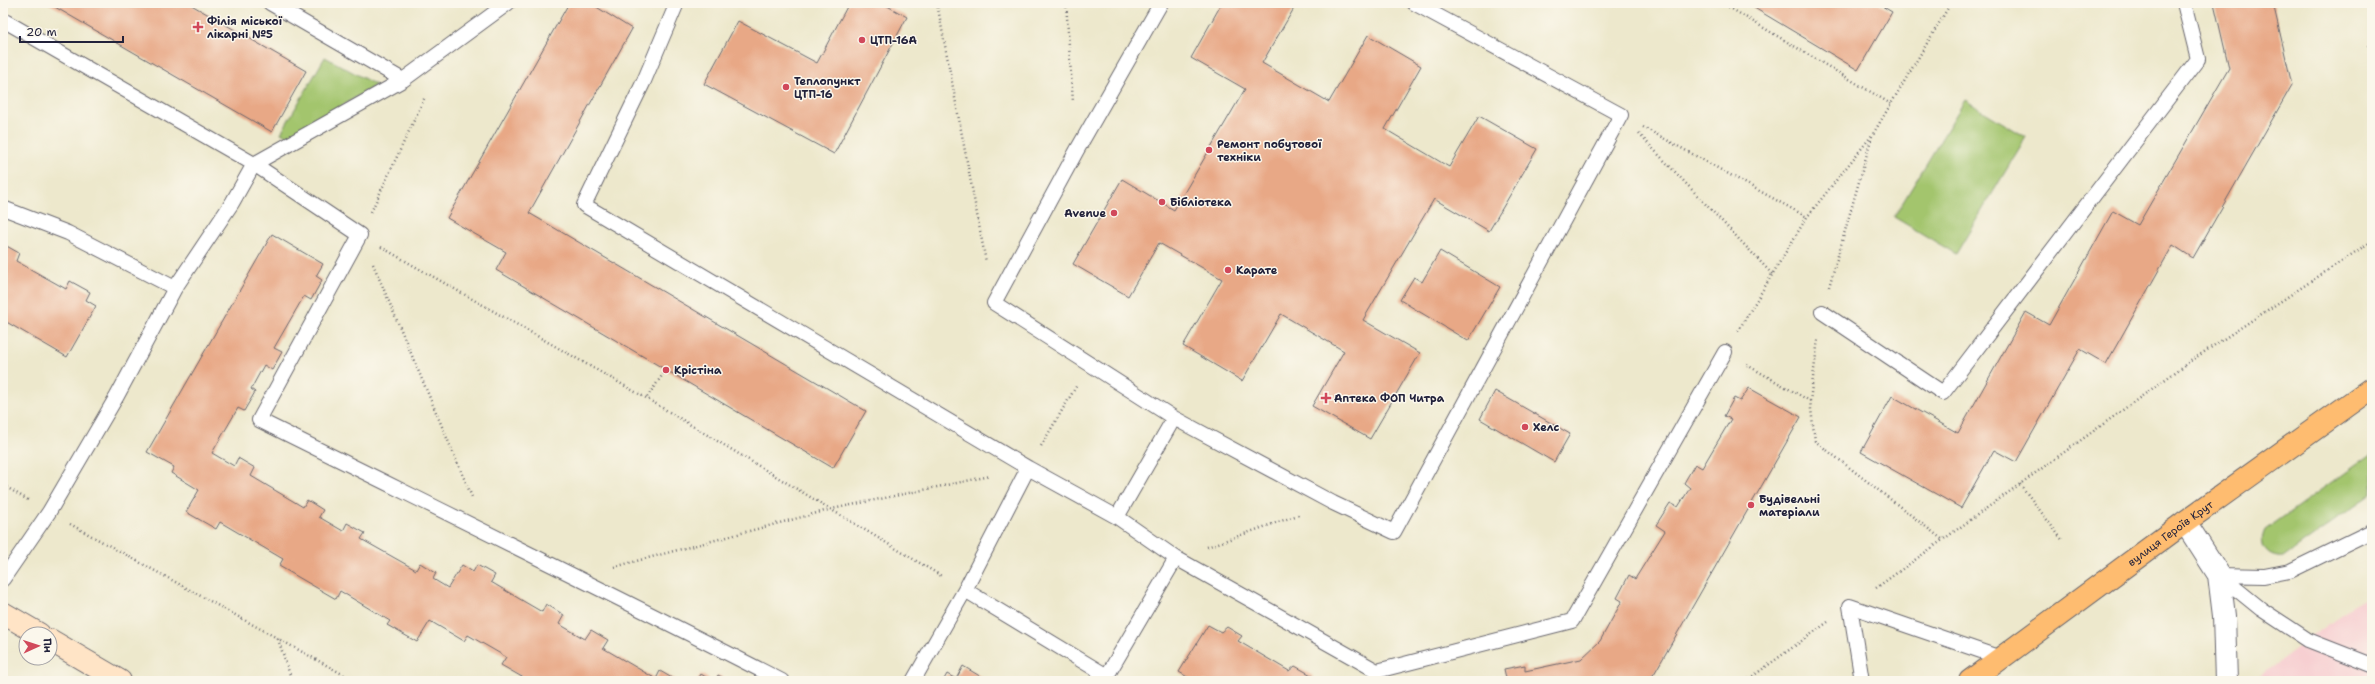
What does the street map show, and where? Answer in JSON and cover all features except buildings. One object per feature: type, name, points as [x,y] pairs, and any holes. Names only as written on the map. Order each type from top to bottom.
[{"type":"main road","name":"вулиця Героїв Крут","points":[[1970,681],[2185,522],[2372,388]]},
{"type":"street","points":[[2185,522],[2219,575],[2224,616],[2226,681]]},
{"type":"street","points":[[3,613],[25,626]]},
{"type":"street","points":[[58,645],[120,681]]},
{"type":"lane","points":[[270,3],[403,80]]},
{"type":"lane","points":[[3,579],[48,512],[117,396],[175,288],[232,203],[254,164],[403,80],[508,3]]},
{"type":"lane","points":[[677,3],[644,81],[584,205],[1028,468],[1117,517],[1176,558],[1377,671],[1572,621],[1725,352]]},
{"type":"lane","points":[[1161,3],[1077,150],[994,303],[1174,418],[1334,503],[1394,532],[1621,115],[1414,3]]},
{"type":"lane","points":[[1822,312],[1942,393],[2198,59],[2184,3]]},
{"type":"lane","points":[[3,20],[254,164],[360,235],[259,420],[488,534],[578,576],[782,681]]},
{"type":"lane","points":[[3,208],[68,233],[175,288]]},
{"type":"lane","points":[[1117,517],[1174,418]]},
{"type":"lane","points":[[913,681],[965,590],[1028,468]]},
{"type":"lane","points":[[2219,575],[2264,576],[2290,572],[2369,532]]},
{"type":"lane","points":[[965,590],[1105,678],[1176,558]]},
{"type":"lane","points":[[2219,575],[2261,609],[2308,640],[2372,665]]},
{"type":"lane","points":[[1862,681],[1850,606],[2001,658]]},
{"type":"path","points":[[937,3],[994,303]]},
{"type":"path","points":[[1066,3],[1074,104]]},
{"type":"path","points":[[1722,3],[1891,104]]},
{"type":"path","points":[[1810,401],[1725,352],[1807,217],[1873,134],[1951,3]]},
{"type":"path","points":[[2368,45],[2372,57]]},
{"type":"path","points":[[426,95],[360,235],[488,534]]},
{"type":"path","points":[[1621,115],[1807,217]]},
{"type":"path","points":[[1621,115],[1773,274]]},
{"type":"path","points":[[1873,134],[1822,312],[1810,401],[1815,441],[1943,540]]},
{"type":"path","points":[[360,235],[646,398],[965,590]]},
{"type":"path","points":[[1746,681],[2192,360],[2372,241]]},
{"type":"path","points":[[578,576],[832,509],[1028,468],[1090,364]]},
{"type":"path","points":[[646,398],[666,370]]},
{"type":"path","points":[[2020,484],[2064,541]]},
{"type":"path","points":[[3,485],[48,512],[355,681]]},
{"type":"path","points":[[1176,558],[1334,503]]},
{"type":"path","points":[[278,638],[292,681]]},
{"type":"shaded area","points":[[2372,592],[2372,681],[2254,681],[2254,680]]},
{"type":"green space","points":[[325,57],[376,85],[290,138],[281,133]]},
{"type":"green space","points":[[1965,100],[2026,137],[1956,254],[1894,217]]},
{"type":"green space","points":[[2372,453],[2372,494],[2284,557],[2269,554],[2263,546],[2262,541],[2265,530]]},
{"type":"place","name":"Філія міської лікарні №5","points":[[198,27]]},
{"type":"place","name":"ЦТП-16А","points":[[862,40]]},
{"type":"place","name":"Теплопункт ЦТП-16","points":[[786,87]]},
{"type":"place","name":"Ремонт побутової техніки","points":[[1209,150]]},
{"type":"place","name":"Бібліотека","points":[[1162,202]]},
{"type":"place","name":"Avenue","points":[[1114,213]]},
{"type":"place","name":"Карате","points":[[1228,270]]},
{"type":"place","name":"Крістіна","points":[[666,370]]},
{"type":"place","name":"Аптека ФОП Читра","points":[[1326,398]]},
{"type":"place","name":"Хелс","points":[[1525,427]]},
{"type":"place","name":"Будівельні матеріали","points":[[1751,505]]}]
